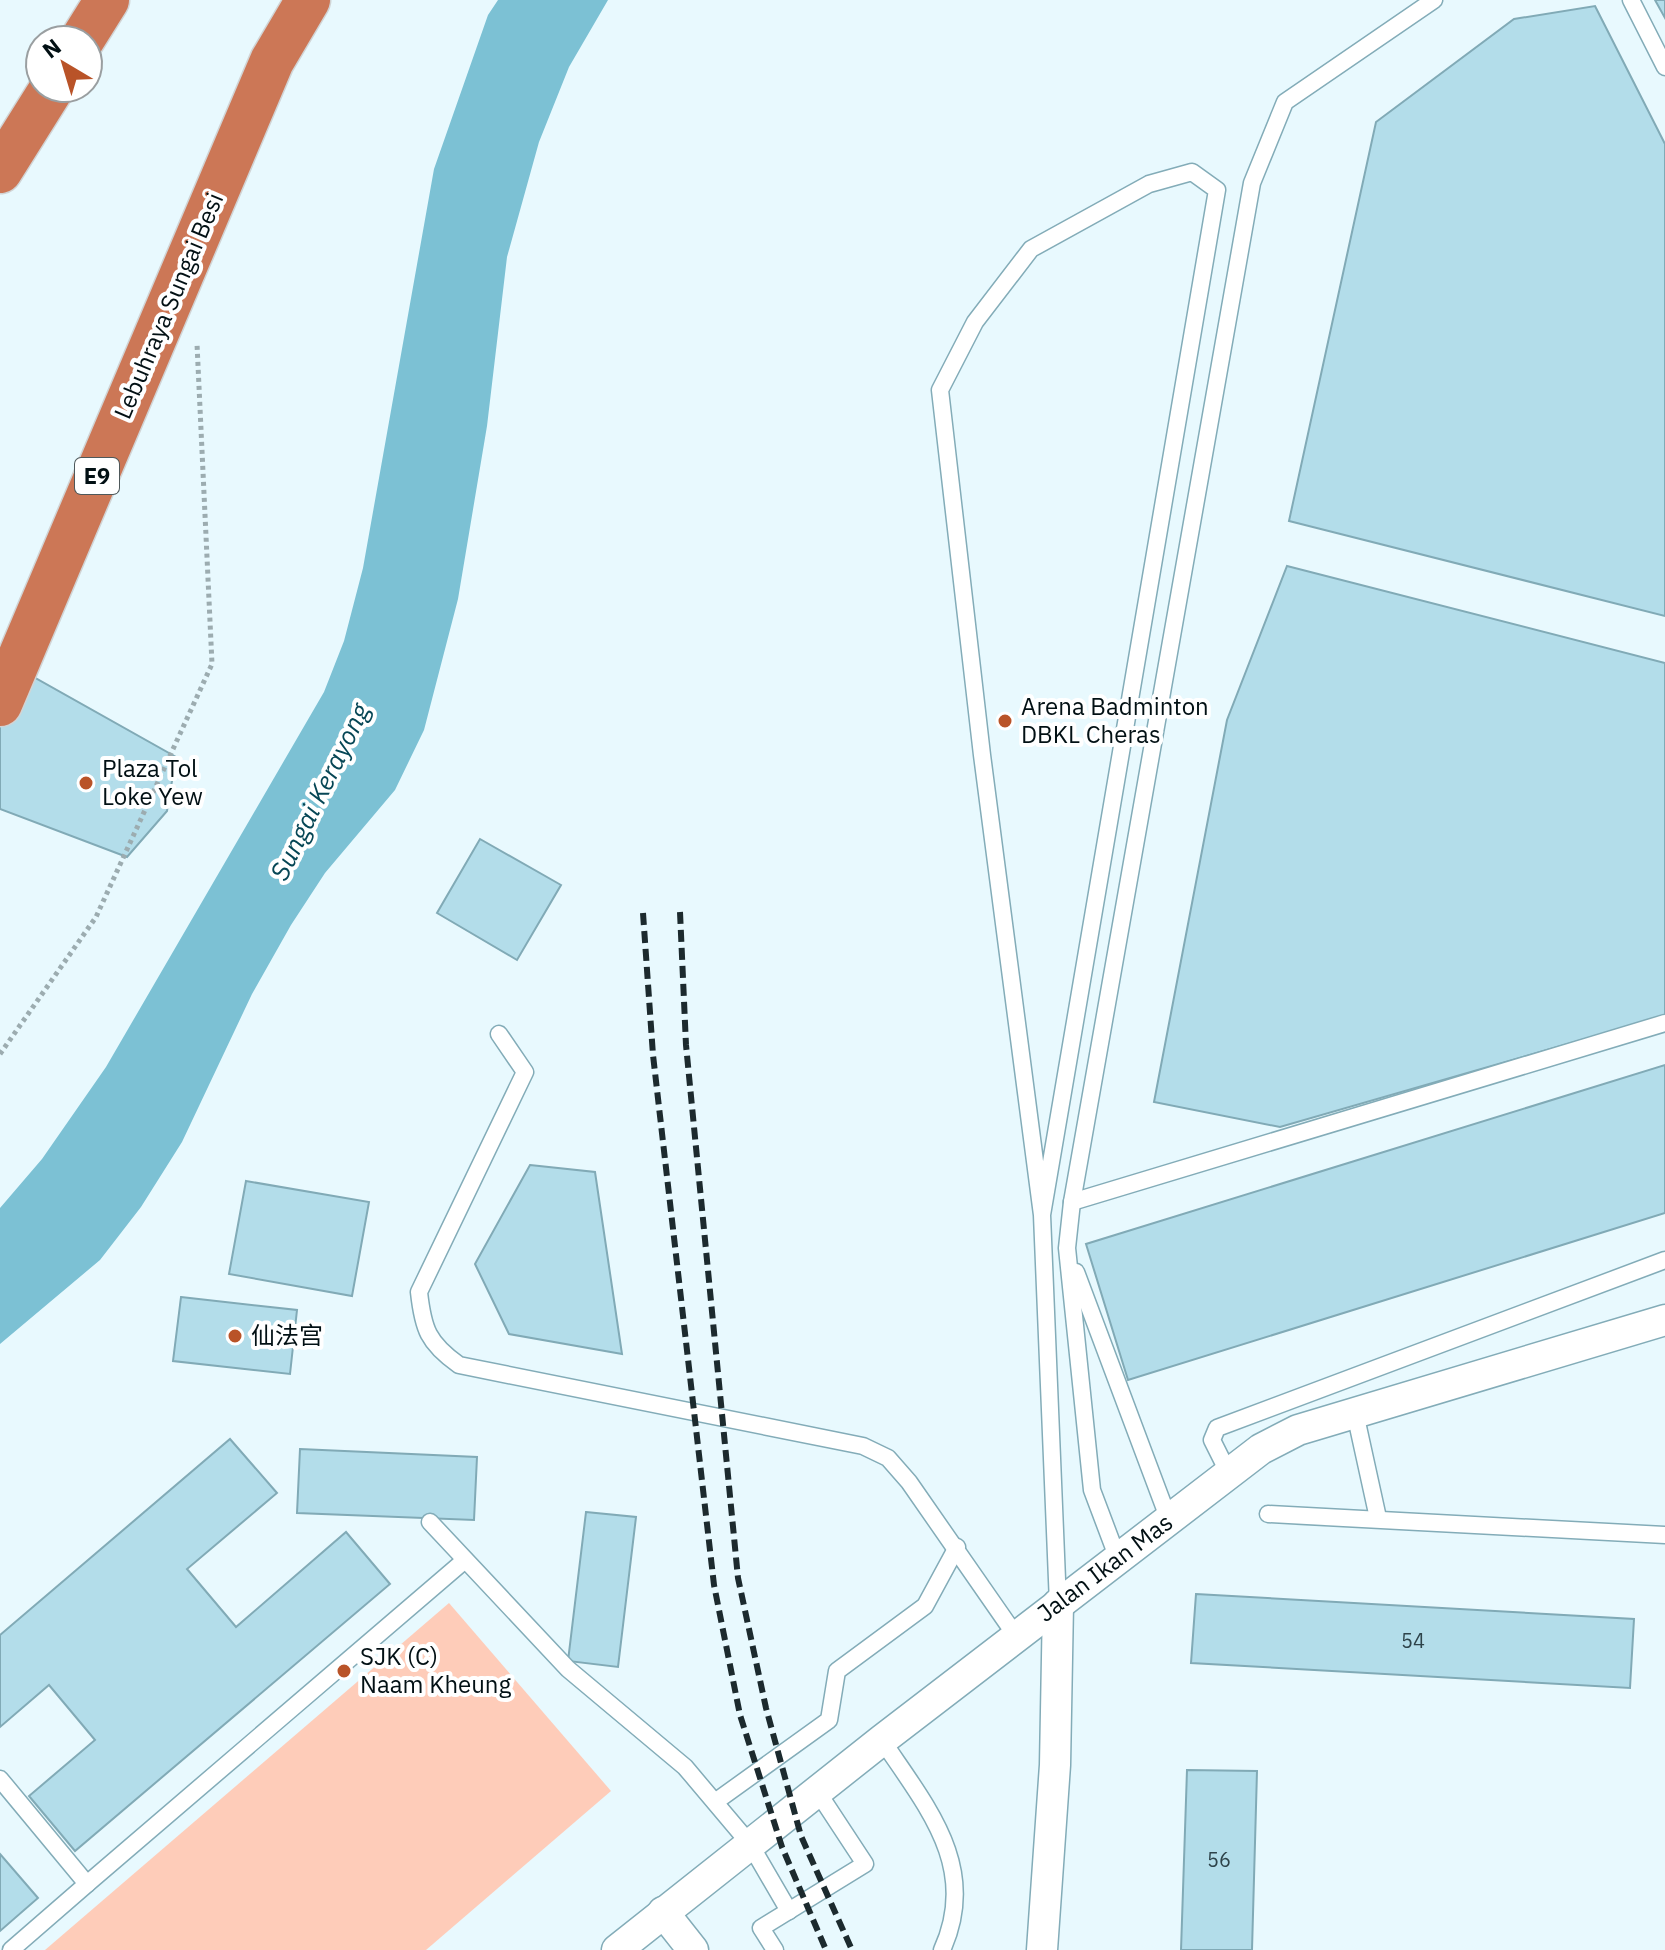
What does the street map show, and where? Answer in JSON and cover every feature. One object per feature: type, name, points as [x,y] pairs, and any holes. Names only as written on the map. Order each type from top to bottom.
[{"type":"highway","points":[[92,24],[107,0]]},
{"type":"highway","name":"Lebuhraya Sungai Besi","points":[[0,704],[272,61],[308,0]]},
{"type":"highway","points":[[0,171],[42,104]]},
{"type":"street","name":"Jalan Ikan Mas","points":[[617,1950],[882,1740],[1261,1449],[1298,1430],[1665,1320]]},
{"type":"street","points":[[1042,1950],[1055,1765],[1058,1604]]},
{"type":"street","points":[[663,1912],[693,1950]]},
{"type":"lane","points":[[1118,1559],[1092,1490],[1067,1248],[1072,1202],[1252,183],[1285,102],[1434,0]]},
{"type":"lane","points":[[1631,0],[1665,67]]},
{"type":"lane","points":[[1042,1215],[1217,190],[1192,172],[1149,184],[1031,249],[975,322],[940,390],[982,755],[1042,1215],[1058,1604]]},
{"type":"lane","points":[[1072,1202],[1665,1023]]},
{"type":"lane","points":[[499,1034],[525,1072],[419,1292],[422,1320],[435,1348],[459,1365],[863,1446],[888,1458],[957,1547],[1016,1636]]},
{"type":"lane","points":[[1067,1248],[1169,1520]]},
{"type":"lane","points":[[1229,1474],[1212,1440],[1217,1428],[1665,1260]]},
{"type":"lane","points":[[1355,1413],[1378,1518]]},
{"type":"lane","points":[[1268,1514],[1665,1535]]},
{"type":"lane","points":[[430,1522],[568,1669],[685,1767],[750,1844],[789,1911]]},
{"type":"lane","points":[[715,1802],[829,1720],[837,1671],[925,1606],[957,1547]]},
{"type":"lane","points":[[11,1950],[465,1560]]},
{"type":"lane","points":[[882,1740],[932,1814],[949,1847],[955,1879],[951,1932],[942,1950]]},
{"type":"lane","points":[[0,1779],[87,1884]]},
{"type":"lane","points":[[775,1950],[761,1928],[865,1864],[817,1791]]},
{"type":"path","points":[[0,1054],[96,917],[212,664],[197,340]]},
{"type":"shaded area","points":[[449,1603],[611,1791],[426,1950],[45,1950]]},
{"type":"water","name":"Sungai Kerayong","points":[[498,0],[608,0],[569,67],[539,142],[507,257],[487,426],[458,599],[424,730],[395,790],[325,873],[291,925],[252,994],[182,1142],[141,1207],[100,1260],[0,1344],[0,1208],[42,1159],[106,1067],[324,692],[344,641],[363,568],[434,169],[488,15]]},
{"type":"building","points":[[1655,0],[1665,0],[1665,18]]},
{"type":"building","points":[[1595,6],[1665,144],[1665,616],[1289,521],[1376,122],[1514,19]]},
{"type":"building","points":[[1287,566],[1665,663],[1665,1016],[1280,1127],[1154,1102],[1227,720]]},
{"type":"building","name":"Plaza Tol Loke Yew","points":[[0,658],[176,757],[167,811],[127,857],[0,809]]},
{"type":"building","points":[[480,839],[561,885],[517,960],[437,913]]},
{"type":"building","points":[[1665,1065],[1665,1213],[1128,1380],[1086,1244]]},
{"type":"building","points":[[530,1165],[595,1172],[622,1354],[509,1334],[475,1264]]},
{"type":"building","points":[[246,1181],[369,1202],[352,1296],[229,1274]]},
{"type":"building","name":"仙法宫","points":[[181,1297],[297,1310],[290,1374],[173,1361]]},
{"type":"building","points":[[230,1439],[277,1493],[187,1569],[236,1627],[346,1532],[390,1584],[75,1851],[29,1796],[95,1740],[49,1685],[0,1727],[0,1635]]},
{"type":"building","points":[[300,1449],[477,1457],[474,1520],[297,1513]]},
{"type":"building","points":[[586,1512],[636,1517],[618,1667],[568,1661]]},
{"type":"building","points":[[1196,1594],[1634,1619],[1630,1688],[1191,1663]]},
{"type":"building","points":[[1187,1770],[1257,1771],[1252,1950],[1181,1950]]},
{"type":"building","points":[[0,1854],[38,1898],[0,1931]]},
{"type":"railway","points":[[680,912],[686,1045],[738,1578],[766,1708],[801,1836],[852,1950]]},
{"type":"railway","points":[[643,913],[653,1055],[714,1585],[740,1715],[782,1847],[826,1950]]},
{"type":"place","name":"Arena Badminton DBKL Cheras","points":[[1005,721]]},
{"type":"place","name":"Plaza Tol Loke Yew","points":[[86,783]]},
{"type":"place","name":"仙法宫","points":[[235,1336]]},
{"type":"place","name":"SJK (C) Naam Kheung","points":[[344,1671]]}]
